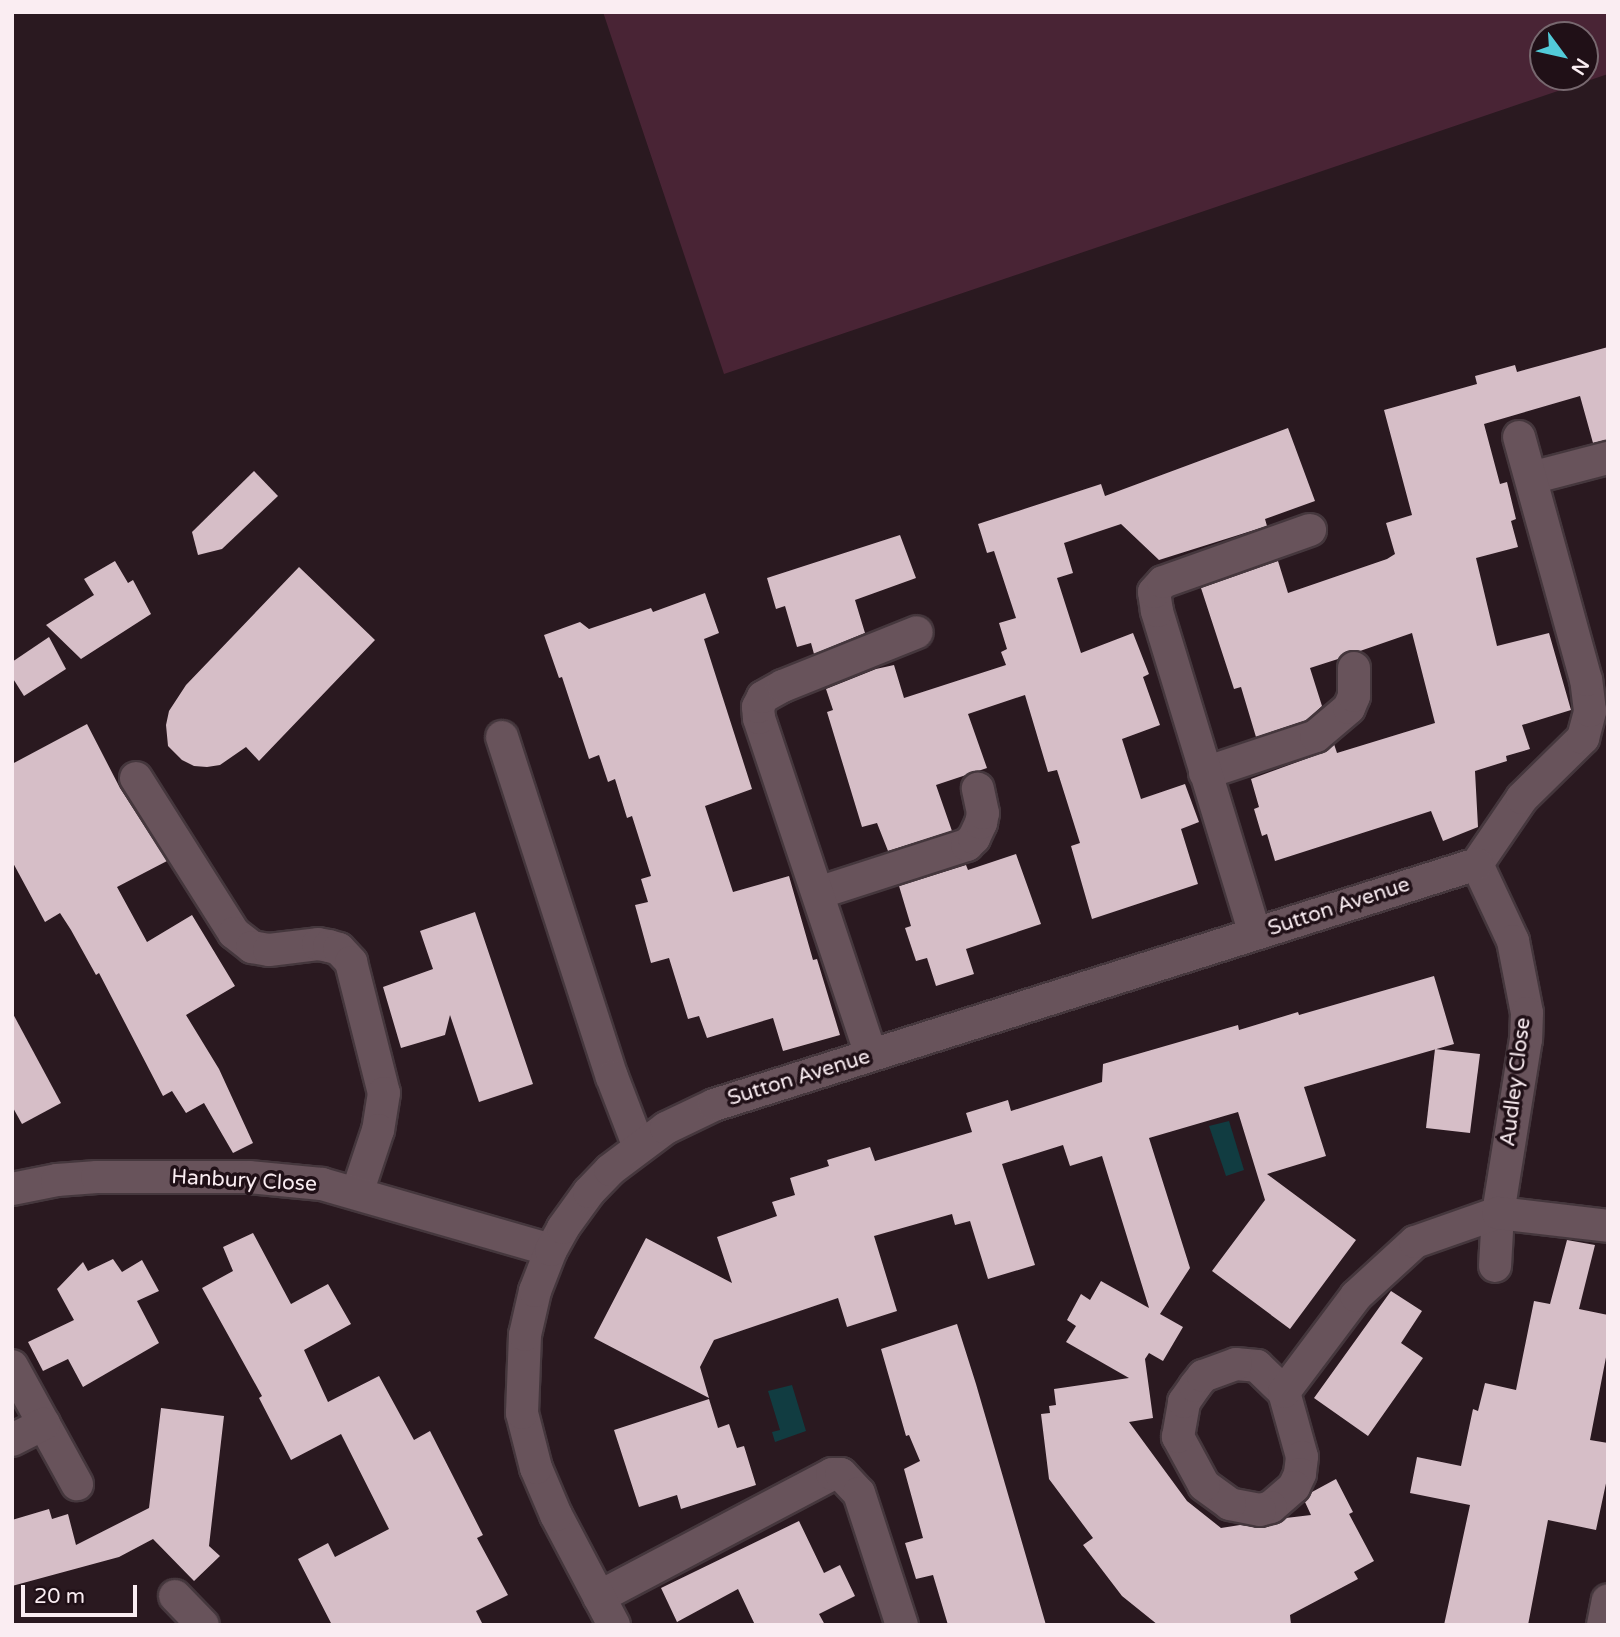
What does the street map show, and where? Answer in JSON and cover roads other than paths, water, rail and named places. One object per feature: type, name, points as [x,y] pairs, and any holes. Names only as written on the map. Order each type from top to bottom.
[{"type":"street","points":[[1477,864],[1522,798],[1583,738],[1596,672],[1519,437]]},
{"type":"street","points":[[1531,478],[1608,458]]},
{"type":"street","points":[[1255,934],[1157,611],[1154,592],[1163,582],[1310,530]]},
{"type":"street","points":[[871,1055],[759,718],[760,701],[783,686],[918,632]]},
{"type":"street","points":[[1205,773],[1316,736],[1349,708],[1354,696],[1354,668]]},
{"type":"street","points":[[502,737],[612,1077],[639,1147]]},
{"type":"street","points":[[136,778],[234,933],[252,947],[269,950],[318,944],[329,946],[339,949],[351,962],[384,1093],[377,1130],[357,1194]]},
{"type":"street","points":[[818,893],[967,845],[974,838],[983,813],[978,789]]},
{"type":"street","name":"Sutton Avenue","points":[[614,1625],[536,1468],[522,1413],[525,1335],[535,1291],[551,1250],[589,1192],[639,1147],[685,1118],[714,1105],[1477,864]]},
{"type":"street","name":"Audley Close","points":[[1477,864],[1513,941],[1527,1013],[1498,1213],[1495,1266]]},
{"type":"street","name":"Hanbury Close","points":[[12,1189],[57,1180],[97,1177],[237,1177],[322,1184],[551,1250]]},
{"type":"street","points":[[1284,1392],[1356,1296],[1415,1242],[1498,1213],[1608,1226]]},
{"type":"street","points":[[1236,1364],[1257,1366],[1284,1392],[1302,1457],[1300,1474],[1294,1487],[1271,1507],[1261,1510],[1230,1504],[1204,1485],[1182,1450],[1178,1424],[1184,1402],[1203,1376],[1236,1364]]},
{"type":"street","points":[[12,1366],[77,1484]]},
{"type":"street","points":[[12,1440],[44,1424]]},
{"type":"street","points":[[599,1597],[832,1474],[841,1474],[859,1493],[902,1625]]},
{"type":"street","points":[[175,1596],[203,1625]]},
{"type":"street","points":[[1603,1625],[1608,1600]]},
{"type":"water","points":[[1229,1121],[1244,1170],[1226,1176],[1209,1126]]},
{"type":"water","points":[[792,1385],[806,1431],[775,1442],[772,1432],[780,1430],[768,1391]]}]
